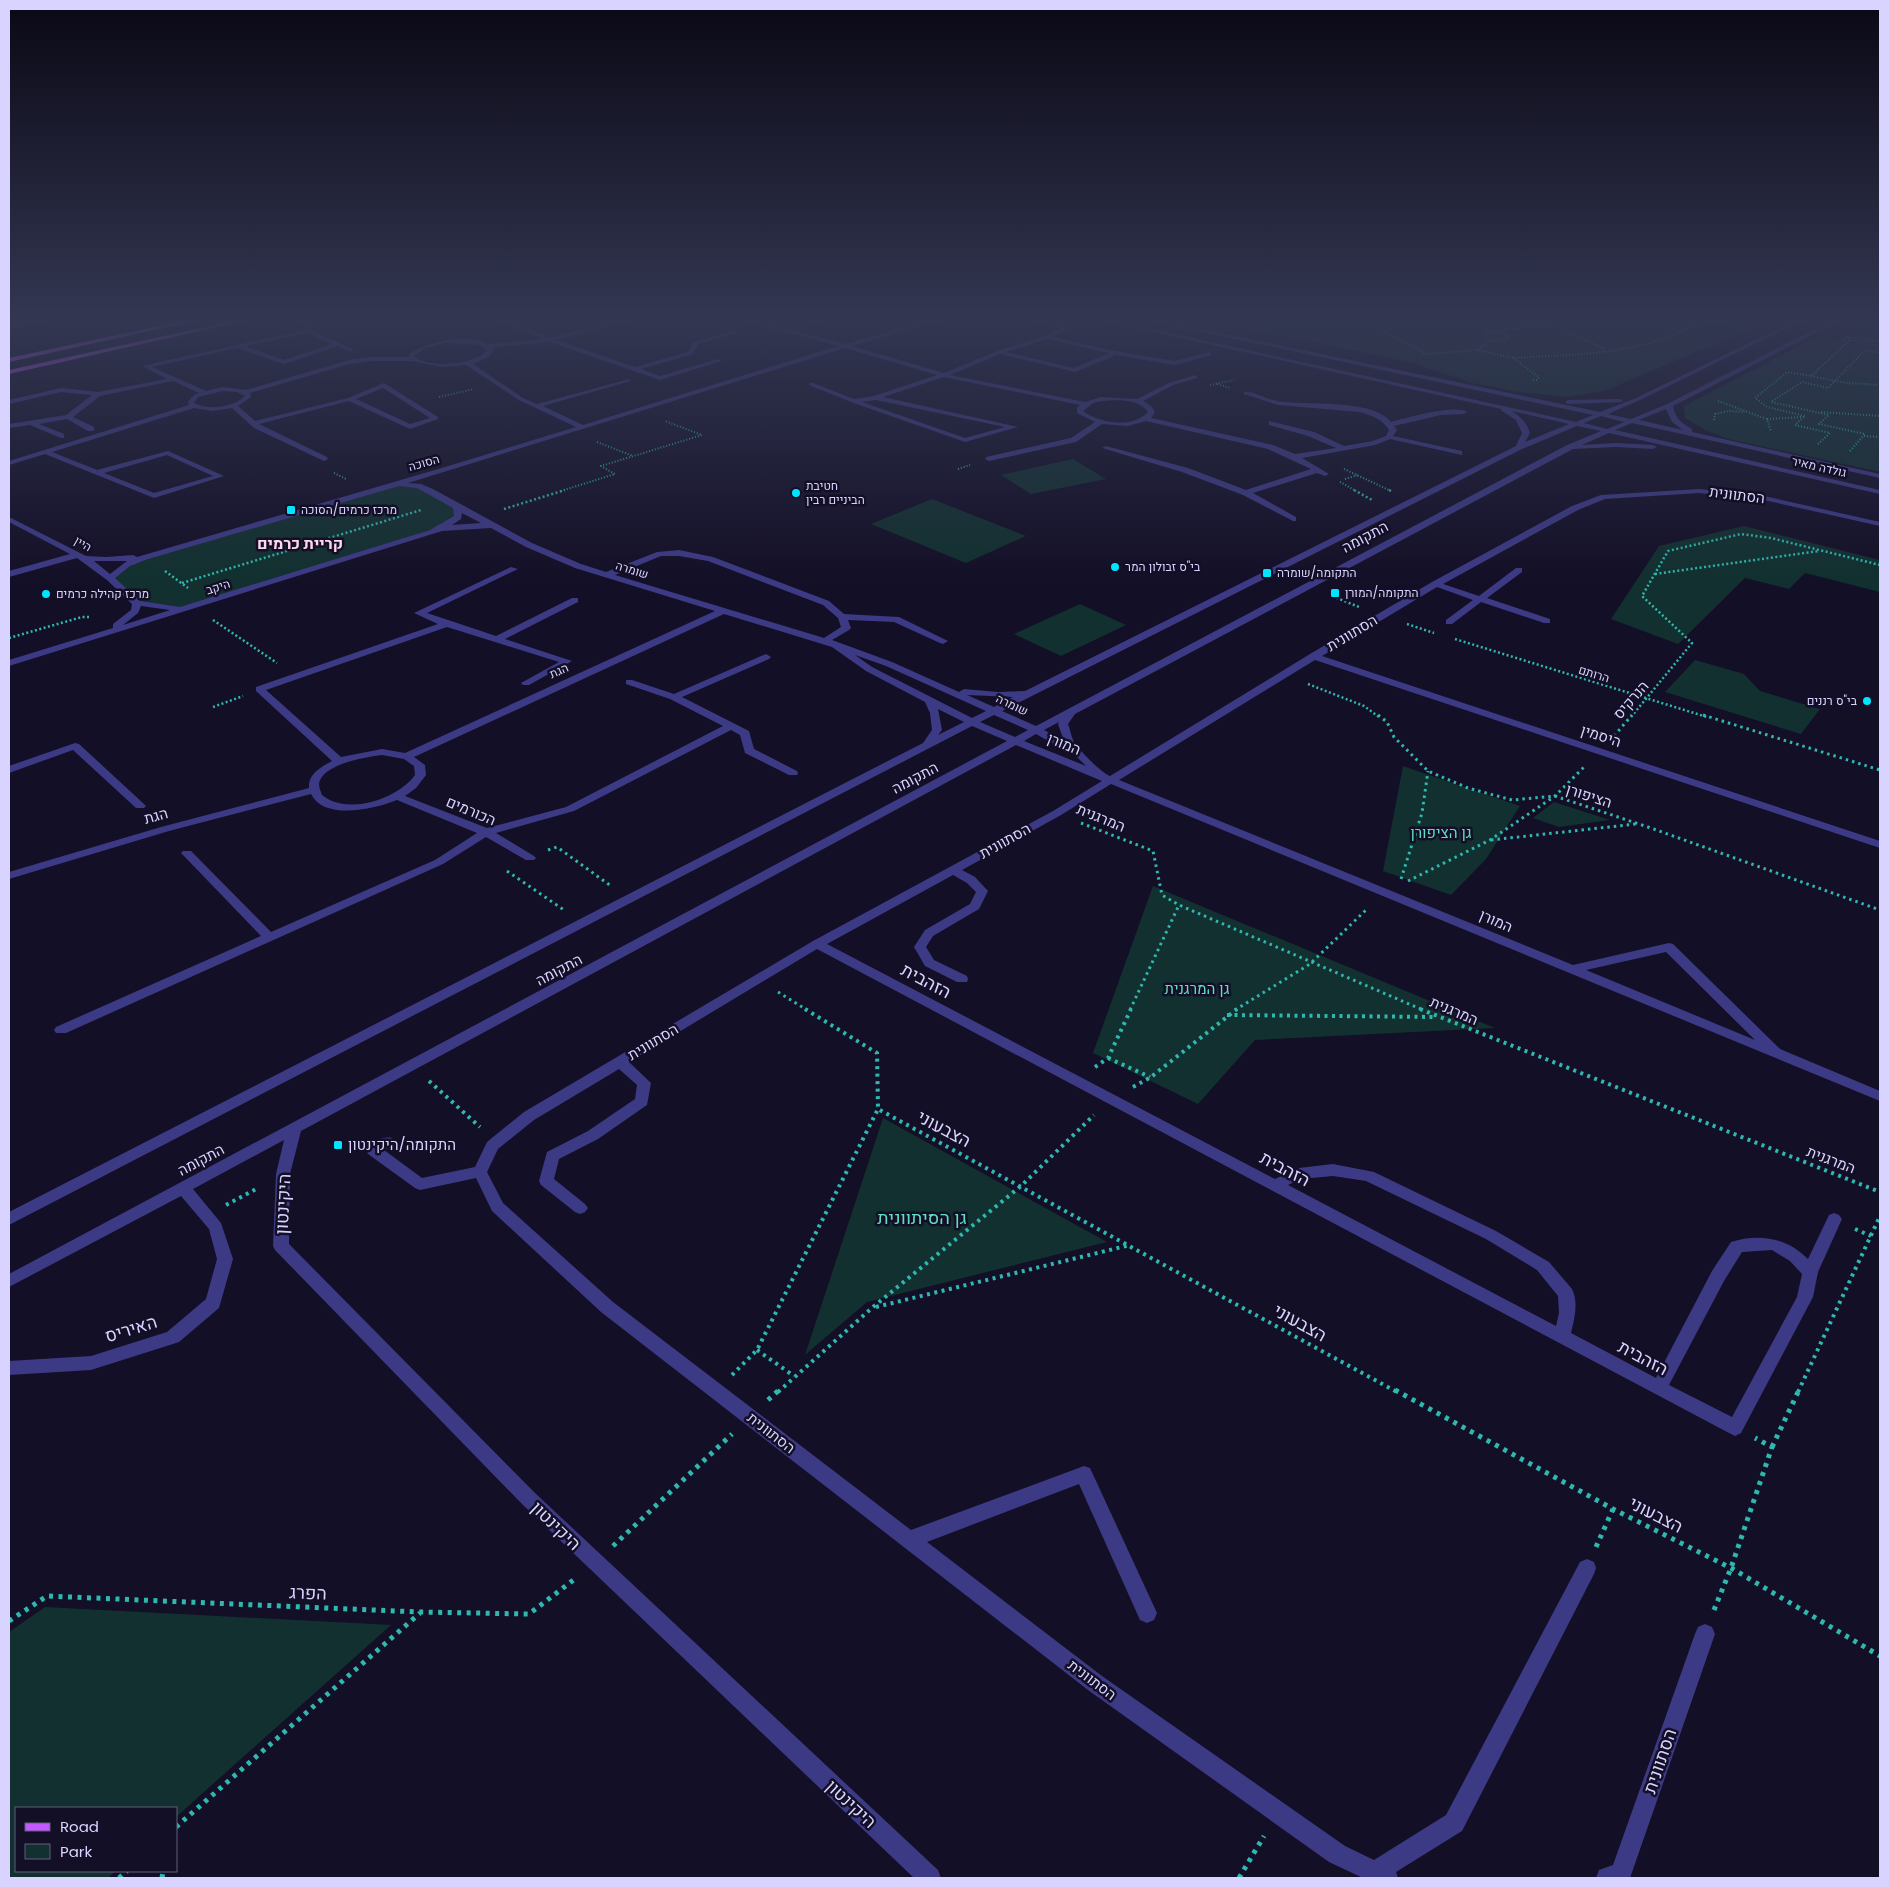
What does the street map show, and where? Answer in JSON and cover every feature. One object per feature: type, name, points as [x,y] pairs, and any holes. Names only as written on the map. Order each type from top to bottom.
[{"type":"street","points":[[9,426],[68,417],[84,405]]},
{"type":"street","points":[[9,463],[194,406],[215,408],[233,405]]},
{"type":"street","points":[[233,405],[254,423],[324,459]]},
{"type":"street","points":[[254,423],[326,405]]},
{"type":"street","points":[[363,405],[410,427],[436,418],[416,405]]},
{"type":"street","name":"הסוכה","points":[[110,578],[123,567],[145,557],[438,472],[654,405]]},
{"type":"street","points":[[866,405],[965,440],[1014,427],[910,405]]},
{"type":"street","points":[[1083,405],[1079,412],[1090,420],[1121,424],[1147,418],[1242,439],[1270,447],[1321,472],[1246,494]]},
{"type":"street","points":[[1142,405],[1152,412],[1147,418]]},
{"type":"street","points":[[1332,405],[1382,417],[1391,424],[1393,430],[1389,437]]},
{"type":"street","points":[[1495,405],[1516,416],[1524,424],[1526,433],[1519,447]]},
{"type":"street","name":"גולדה מאיר","points":[[1497,405],[1880,492]]},
{"type":"street","name":"גולדה מאיר","points":[[1555,405],[1880,476]]},
{"type":"street","name":"התקומה","points":[[9,1219],[995,710],[1519,447],[1622,405]]},
{"type":"street","points":[[1669,405],[1669,415],[1677,424],[1691,432],[1725,442]]},
{"type":"street","name":"התקומה","points":[[9,1281],[1306,585],[1570,447],[1669,405]]},
{"type":"street","points":[[536,406],[582,427]]},
{"type":"street","points":[[1391,424],[1440,413],[1464,412]]},
{"type":"street","points":[[68,417],[91,429]]},
{"type":"street","points":[[990,459],[1073,440],[1100,422]]},
{"type":"street","points":[[1272,422],[1311,434],[1345,449]]},
{"type":"street","points":[[32,423],[61,436]]},
{"type":"street","points":[[1293,457],[1375,443],[1389,437],[1459,453]]},
{"type":"street","points":[[1570,447],[1649,446],[1700,451]]},
{"type":"street","points":[[1106,448],[1185,470],[1246,494],[1292,519]]},
{"type":"street","points":[[45,452],[97,473],[154,496],[220,476],[168,453],[97,473]]},
{"type":"street","points":[[430,491],[427,481],[438,472]]},
{"type":"street","name":"שומרה","points":[[388,486],[418,486],[529,545],[606,575],[825,641],[889,664],[1036,730]]},
{"type":"street","name":"הסתוונית","points":[[1382,1875],[1337,1854],[1095,1683],[607,1307],[497,1207],[480,1172],[492,1146],[529,1116],[817,944],[1057,813],[1105,778],[1435,584],[1575,508],[1604,497],[1699,491],[1764,498],[1880,524]]},
{"type":"street","name":"היקב","points":[[433,532],[451,523],[458,517],[457,507]]},
{"type":"street","name":"היין","points":[[9,519],[80,557],[110,578],[137,603]]},
{"type":"street","name":"היקב","points":[[9,663],[433,532],[475,525],[494,526]]},
{"type":"street","points":[[606,575],[660,554],[679,553],[710,559],[826,603],[842,617],[846,628],[825,641]]},
{"type":"street","name":"הסוכה","points":[[80,557],[106,560],[145,557]]},
{"type":"street","points":[[9,574],[80,557]]},
{"type":"street","points":[[514,569],[418,613],[447,624],[498,638],[567,661],[526,683]]},
{"type":"street","points":[[1448,622],[1518,570]]},
{"type":"street","points":[[1435,584],[1547,621]]},
{"type":"street","points":[[498,638],[575,600]]},
{"type":"street","points":[[108,632],[135,611],[137,603],[155,607],[194,607]]},
{"type":"street","name":"הגת","points":[[408,756],[723,611]]},
{"type":"street","points":[[842,617],[896,619],[943,641]]},
{"type":"street","points":[[338,761],[259,689],[447,624]]},
{"type":"street","name":"שומרה","points":[[837,646],[869,669],[1015,742]]},
{"type":"street","name":"היסמין","points":[[1313,656],[1880,845]]},
{"type":"street","points":[[674,697],[766,657]]},
{"type":"street","points":[[629,682],[674,697],[745,733],[749,750],[793,773]]},
{"type":"street","points":[[947,689],[973,694],[1029,694]]},
{"type":"street","points":[[923,747],[937,730],[935,713],[930,699]]},
{"type":"street","points":[[1071,712],[1063,724],[1068,740],[1079,754]]},
{"type":"street","points":[[61,1030],[439,862],[486,832],[570,809],[730,726]]},
{"type":"street","name":"המורן","points":[[1036,730],[1079,754],[1105,778]]},
{"type":"street","name":"המורן","points":[[1015,742],[1880,1096]]},
{"type":"street","points":[[9,770],[75,746],[140,806]]},
{"type":"street","points":[[389,752],[408,756],[417,762],[421,770],[419,779],[411,789],[398,797],[372,805],[344,808],[329,804],[318,798],[313,790],[314,782],[319,775],[338,761],[368,753],[389,752]]},
{"type":"street","name":"הגת","points":[[9,876],[165,829],[313,790]]},
{"type":"street","name":"הכורמים","points":[[398,797],[486,832],[530,858]]},
{"type":"street","points":[[187,853],[270,938]]},
{"type":"street","points":[[953,870],[971,880],[982,892],[975,906],[929,934],[920,948],[929,963],[962,979]]},
{"type":"street","name":"הזהבית","points":[[817,944],[1735,1428]]},
{"type":"street","points":[[1570,970],[1668,947],[1778,1054]]},
{"type":"street","points":[[580,1208],[546,1181],[552,1156],[593,1135],[642,1101],[644,1083],[620,1062]]},
{"type":"street","name":"היקינטון","points":[[295,1127],[283,1174],[281,1246],[528,1499],[930,1878]]},
{"type":"street","points":[[387,1142],[373,1150],[420,1184],[480,1172]]},
{"type":"street","points":[[1275,1185],[1299,1174],[1333,1170],[1369,1176],[1491,1235],[1543,1266],[1566,1294],[1567,1313],[1562,1337]]},
{"type":"street","name":"האיריס","points":[[9,1368],[91,1363],[173,1338],[213,1303],[225,1259],[216,1227],[183,1186]]},
{"type":"street","points":[[1735,1428],[1805,1297],[1810,1272],[1834,1219]]},
{"type":"street","points":[[1659,1388],[1718,1276],[1737,1246],[1774,1244],[1796,1257],[1810,1272]]},
{"type":"street","points":[[909,1540],[1084,1474],[1147,1612]]},
{"type":"street","points":[[1382,1875],[1454,1823],[1587,1568]]},
{"type":"street","name":"הסתוונית","points":[[1607,1878],[1621,1874],[1705,1634]]},
{"type":"path","points":[[1729,405],[1767,419],[1805,416]]},
{"type":"path","points":[[1764,405],[1805,416]]},
{"type":"path","points":[[1785,405],[1830,415],[1819,424],[1865,434],[1864,436],[1880,437]]},
{"type":"path","points":[[477,518],[615,474],[601,466],[702,435],[635,411]]},
{"type":"path","points":[[1810,411],[1880,416]]},
{"type":"path","points":[[1718,423],[1714,420],[1715,414],[1748,412]]},
{"type":"path","points":[[1801,459],[1830,433],[1795,425],[1805,416]]},
{"type":"path","points":[[1756,449],[1772,432],[1767,419]]},
{"type":"path","points":[[1765,430],[1770,429]]},
{"type":"path","points":[[569,431],[633,456]]},
{"type":"path","points":[[1847,454],[1864,436]]},
{"type":"path","points":[[1358,475],[1337,480],[1392,511]]},
{"type":"path","points":[[1374,483],[1394,493]]},
{"type":"path","points":[[182,583],[427,508]]},
{"type":"path","name":"הנרקיס","points":[[1428,771],[1422,813],[1400,885],[1490,840],[1555,796],[1600,752],[1692,644],[1642,596],[1668,551],[1741,534],[1771,538],[1880,565]]},
{"type":"path","points":[[1655,574],[1822,550]]},
{"type":"path","points":[[123,567],[164,570],[192,591],[155,607]]},
{"type":"path","points":[[1306,585],[1380,616],[1438,634]]},
{"type":"path","points":[[194,607],[296,676]]},
{"type":"path","points":[[9,638],[82,617],[91,617]]},
{"type":"path","name":"הרותם","points":[[1447,637],[1880,770]]},
{"type":"path","name":"הציפורן","points":[[1284,674],[1364,706],[1387,722],[1394,737],[1428,771],[1468,788],[1512,800],[1555,796],[1880,910]]},
{"type":"path","points":[[213,707],[259,689]]},
{"type":"path","name":"המרגנית","points":[[1057,813],[1153,851],[1162,895],[1179,905],[1310,964],[1438,1017],[1880,1192]]},
{"type":"path","points":[[1490,840],[1638,824]]},
{"type":"path","points":[[530,858],[557,847],[630,899]]},
{"type":"path","points":[[1310,964],[1384,892]]},
{"type":"path","points":[[542,895],[565,910]]},
{"type":"path","points":[[1075,1080],[1108,1058],[1179,905]]},
{"type":"path","name":"הפרג","points":[[9,1621],[47,1596],[420,1612],[529,1614],[596,1563],[794,1376],[1021,1186],[1110,1099],[1151,1077],[1226,1015],[1310,964]]},
{"type":"path","points":[[716,1391],[757,1350],[878,1109],[878,1053],[758,980]]},
{"type":"path","points":[[1226,1015],[1438,1017]]},
{"type":"path","points":[[1108,1058],[1151,1077]]},
{"type":"path","points":[[437,1088],[482,1130],[492,1146]]},
{"type":"path","name":"הצבעוני","points":[[878,1109],[1613,1509],[1731,1568],[1880,1656]]},
{"type":"path","points":[[206,1216],[283,1174]]},
{"type":"path","points":[[1705,1634],[1731,1568],[1772,1447],[1880,1216]]},
{"type":"path","points":[[873,1308],[1130,1245]]},
{"type":"path","points":[[757,1350],[794,1376]]},
{"type":"path","points":[[1735,1428],[1772,1447]]},
{"type":"path","points":[[1587,1568],[1613,1509]]},
{"type":"path","points":[[178,1825],[420,1612]]},
{"type":"path","points":[[1239,1878],[1278,1812]]},
{"type":"green space","points":[[1880,405],[1880,472],[1728,439],[1705,430],[1685,418],[1684,406]]},
{"type":"green space","points":[[1073,459],[1106,479],[1031,494],[1001,475]]},
{"type":"green space","points":[[388,486],[418,486],[457,507],[458,517],[451,523],[194,607],[170,608],[137,603],[110,578],[127,564]]},
{"type":"green space","points":[[932,499],[1026,536],[966,563],[871,524]]},
{"type":"green space","points":[[1744,526],[1880,560],[1880,592],[1805,573],[1789,589],[1745,578],[1678,644],[1611,619],[1659,546]]},
{"type":"green space","points":[[1080,604],[1126,625],[1061,656],[1014,634]]},
{"type":"green space","points":[[1695,660],[1744,674],[1760,691],[1820,709],[1801,734],[1665,692]]},
{"type":"green space","name":"גן הציפורן","points":[[1403,766],[1520,806],[1486,859],[1451,895],[1383,871]]},
{"type":"green space","points":[[1554,802],[1610,820],[1559,827],[1533,818]]},
{"type":"green space","name":"גן המרגנית","points":[[1153,886],[1495,1028],[1255,1040],[1198,1104],[1093,1053]]},
{"type":"green space","name":"גן הסיתוונית","points":[[883,1118],[1107,1242],[867,1302],[805,1355]]},
{"type":"green space","points":[[45,1607],[391,1625],[178,1815],[178,1807],[15,1807],[15,1872],[115,1872],[108,1878],[9,1878],[9,1632]]},
{"type":"place","name":"חטיבת הביניים רבין","points":[[796,493]]},
{"type":"place","name":"מרכז כרמים/הסוכה","points":[[291,510]]},
{"type":"place","name":"בי\"ס זבולון המר","points":[[1115,567]]},
{"type":"place","name":"התקומה/שומרה","points":[[1267,573]]},
{"type":"place","name":"התקומה/המורן","points":[[1335,593]]},
{"type":"place","name":"מרכז קהילה כרמים","points":[[46,594]]},
{"type":"place","name":"בי\"ס רננים","points":[[1867,701]]},
{"type":"place","name":"התקומה/היקינטון","points":[[338,1145]]},
{"type":"district","name":"קריית כרמים","points":[[300,543]]}]
